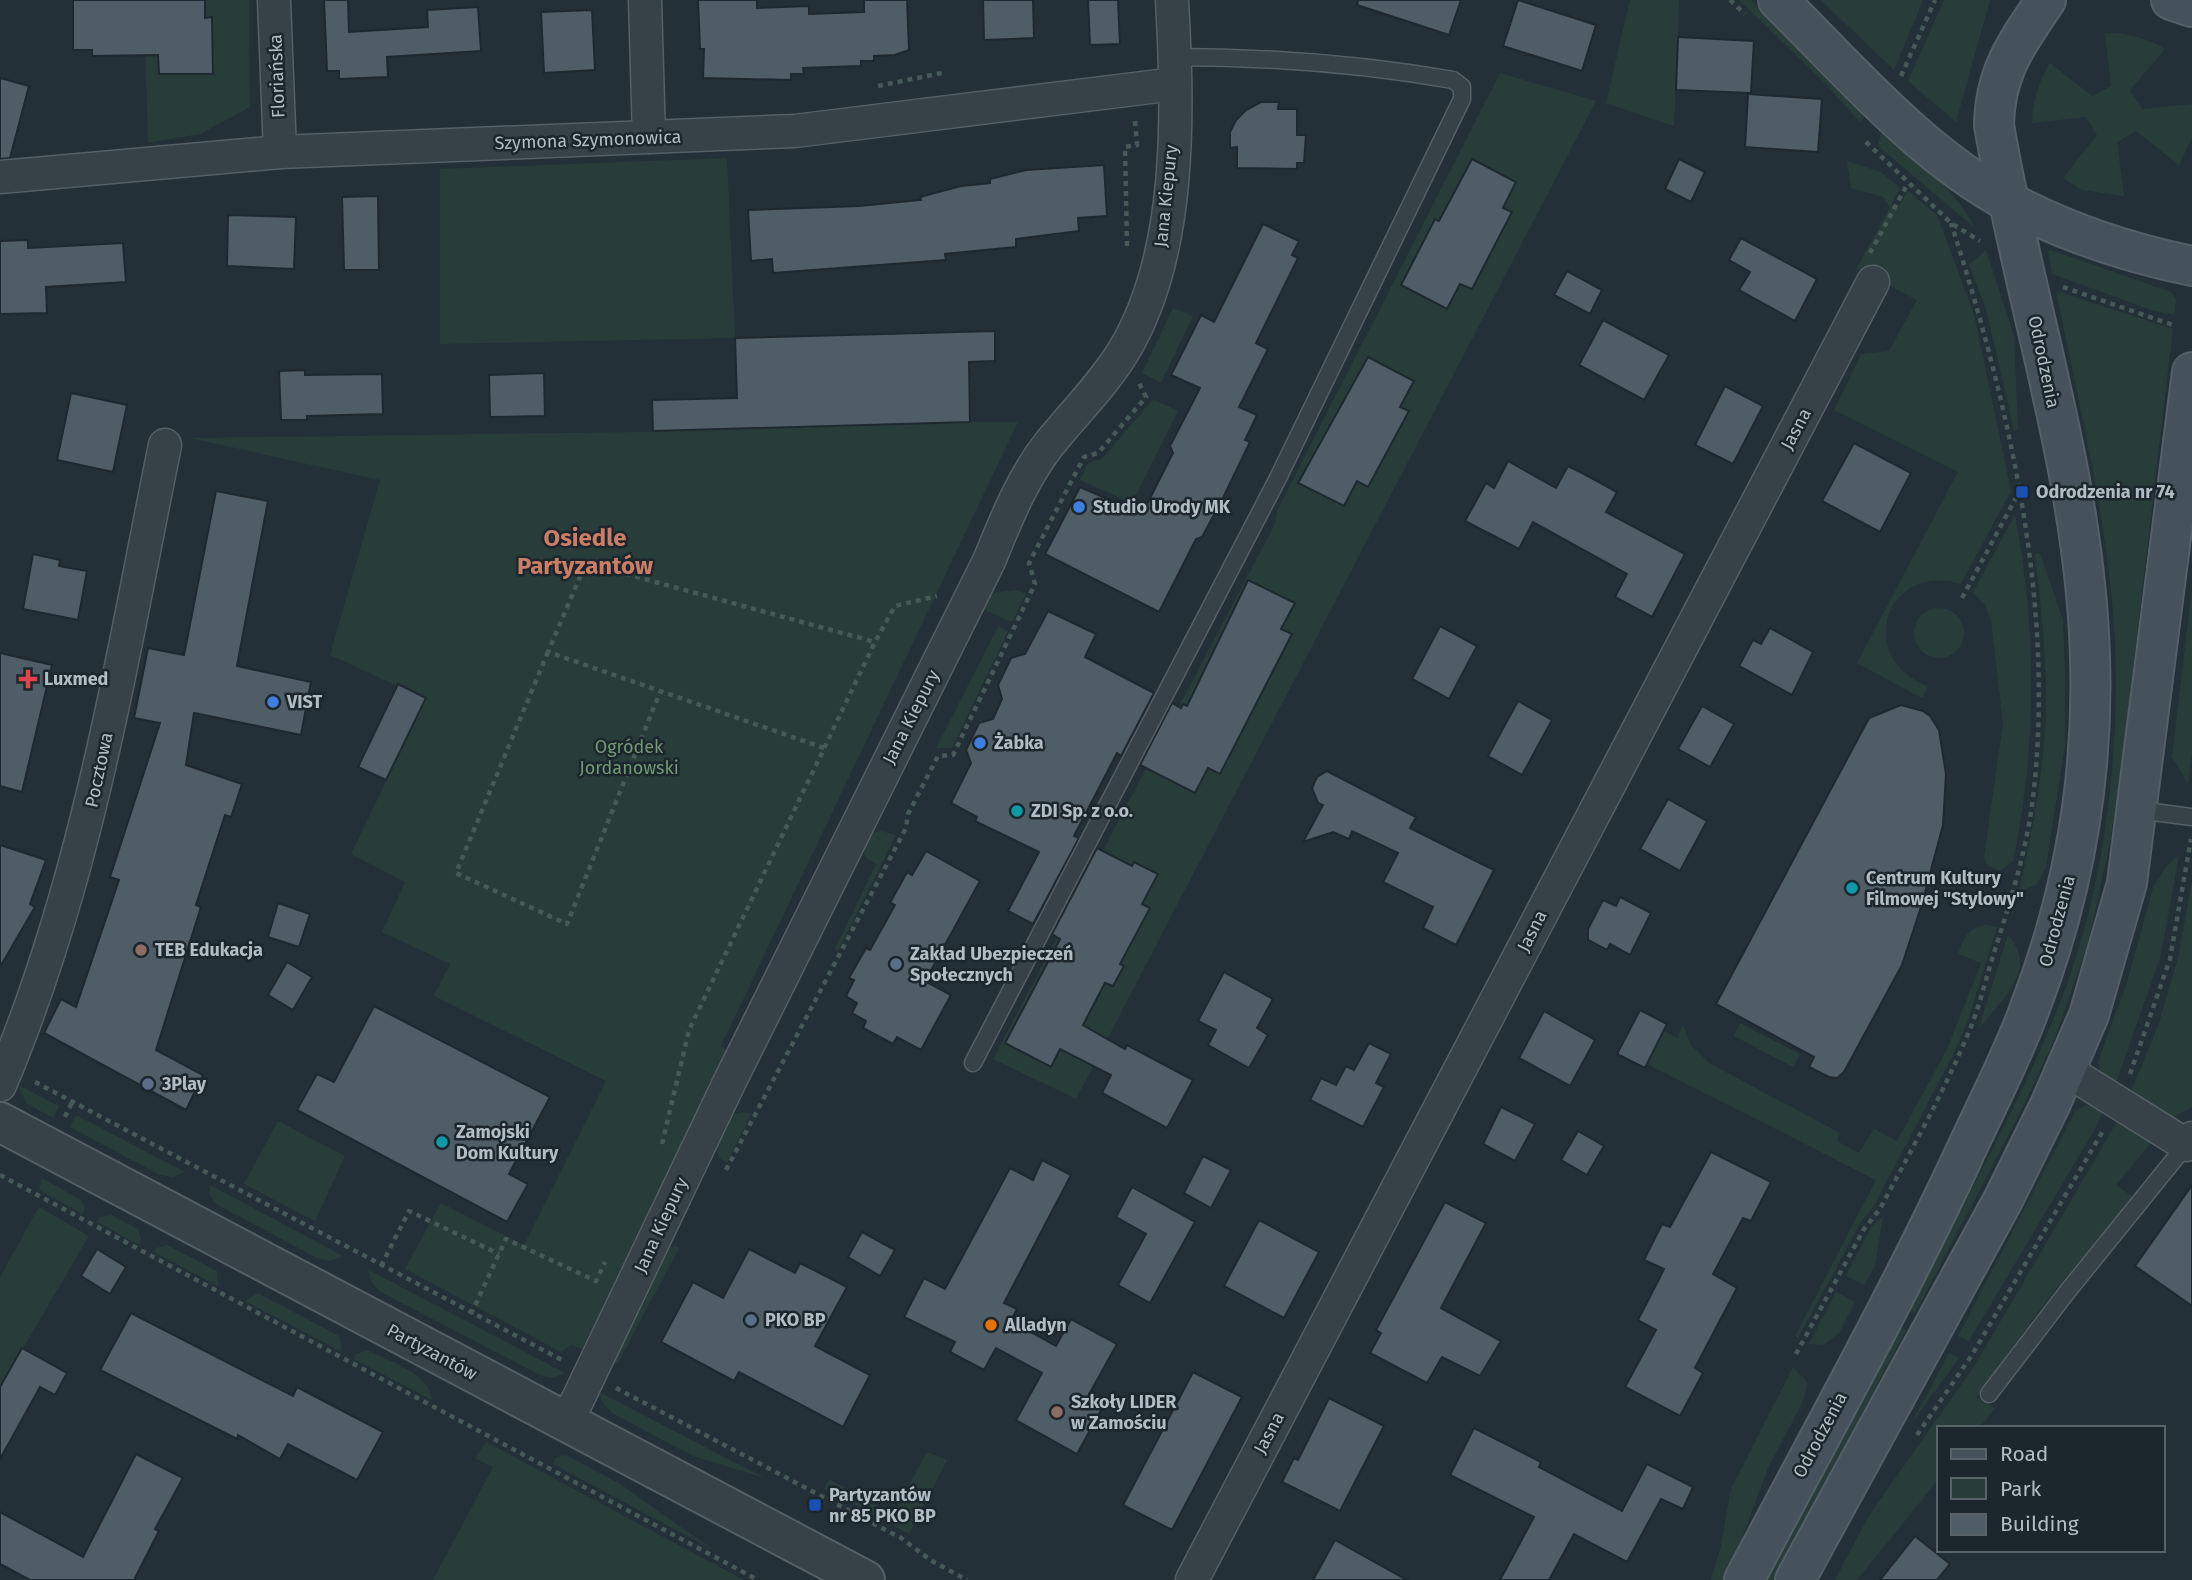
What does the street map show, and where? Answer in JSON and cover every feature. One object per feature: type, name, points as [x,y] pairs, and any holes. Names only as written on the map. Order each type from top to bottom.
[{"type":"main road","points":[[1779,0],[1884,106],[1961,170],[2009,202],[2113,246],[2192,266]]},
{"type":"main road","name":"Odrodzenia","points":[[1744,1580],[1919,1250],[2008,1061],[2056,932],[2077,838],[2090,720],[2085,587],[2070,488],[1994,125],[1995,99],[2010,56],[2046,0]]},
{"type":"main road","points":[[2171,0],[2192,7]]},
{"type":"main road","points":[[1795,1580],[2003,1200],[2066,1070],[2089,1015],[2127,883],[2192,372]]},
{"type":"street","name":"Floriańska","points":[[274,0],[280,152]]},
{"type":"street","points":[[645,0],[649,137]]},
{"type":"street","name":"Jana Kiepury","points":[[567,1422],[729,1083],[983,574],[1016,496],[1049,445],[1117,361],[1140,316],[1159,262],[1166,227],[1175,71],[1172,0]]},
{"type":"street","name":"Szymona Szymonowica","points":[[0,177],[280,152],[795,131],[1133,89],[1175,71]]},
{"type":"street","name":"Jasna","points":[[1192,1580],[1873,282]]},
{"type":"street","name":"Pocztowa","points":[[4,1076],[63,909],[88,824],[165,445]]},
{"type":"street","points":[[2066,1070],[2190,1144]]},
{"type":"street","name":"Partyzantów","points":[[0,1122],[865,1580]]},
{"type":"lane","points":[[973,1063],[1277,480],[1462,99],[1462,87],[1453,80],[1388,70],[1305,62],[1175,71]]},
{"type":"lane","points":[[2138,810],[2192,817]]},
{"type":"lane","points":[[1989,1394],[2067,1292],[2190,1144]]},
{"type":"path","points":[[1901,77],[1935,0]]},
{"type":"path","points":[[1126,251],[1129,215],[1125,147],[1137,145],[1133,89]]},
{"type":"path","points":[[1864,139],[1874,152],[1951,223],[1981,242]]},
{"type":"path","points":[[1796,1354],[1864,1228],[1880,1209],[1972,1027],[2020,868],[2032,807],[2040,686],[2037,627],[2018,493],[1981,315],[1951,223]]},
{"type":"path","points":[[2056,284],[2173,325]]},
{"type":"path","points":[[1962,598],[2018,493]]},
{"type":"path","points":[[660,692],[567,924],[456,873],[586,563],[875,642]]},
{"type":"path","points":[[662,1146],[689,1030],[875,642],[895,606],[983,574]]},
{"type":"path","points":[[548,652],[824,748]]},
{"type":"path","points":[[724,1173],[906,828]]},
{"type":"path","points":[[1912,1443],[1972,1355],[2119,1101],[2151,1021],[2170,960],[2192,832]]},
{"type":"path","points":[[4,1076],[72,1102],[471,1314],[566,1361]]},
{"type":"path","points":[[62,1122],[72,1102]]},
{"type":"path","points":[[0,1175],[758,1580]]},
{"type":"path","points":[[25,1189],[29,1182]]},
{"type":"path","points":[[381,1266],[410,1211],[499,1254]]},
{"type":"path","points":[[471,1314],[506,1239],[596,1280],[608,1256]]},
{"type":"path","points":[[618,1390],[625,1378]]},
{"type":"path","points":[[610,1384],[901,1538],[932,1561],[967,1580]]},
{"type":"green space","points":[[144,0],[249,0],[250,107],[200,134],[148,143]]},
{"type":"green space","points":[[1630,0],[1679,0],[1674,126],[1606,103]]},
{"type":"green space","points":[[1739,0],[1751,0],[1865,116],[1860,122],[1825,83]]},
{"type":"green space","points":[[1821,0],[1923,0],[1894,70]]},
{"type":"green space","points":[[1944,0],[1990,0],[1956,122],[1908,81]]},
{"type":"green space","points":[[2105,33],[2136,36],[2165,49],[2130,90],[2142,109],[2192,104],[2192,138],[2179,165],[2136,131],[2117,142],[2124,196],[2082,190],[2063,178],[2097,135],[2086,117],[2032,123],[2037,92],[2050,63],[2092,96],[2111,86]]},
{"type":"green space","points":[[1500,73],[1596,101],[1076,1099],[993,1059],[1275,524],[1277,511]]},
{"type":"green space","points":[[1882,129],[1945,187],[1975,228],[1878,146]]},
{"type":"green space","points":[[727,158],[735,338],[440,344],[440,169]]},
{"type":"green space","points":[[1847,161],[1881,172],[1900,188],[1891,205],[1897,209],[1908,191],[1937,215],[1974,314],[2011,491],[1961,584],[1935,581],[1913,586],[1898,599],[1888,616],[1886,636],[1891,655],[1905,673],[1928,686],[1922,698],[1857,663],[1958,472],[1834,410],[1861,354],[1889,351],[1917,300],[1856,269],[1890,208],[1883,197],[1851,188]]},
{"type":"green space","points":[[1986,250],[2014,336],[2018,429],[2014,430],[1986,309],[1969,265]]},
{"type":"green space","points":[[2048,251],[2171,292],[2176,299],[2175,315],[2154,311],[2052,274]]},
{"type":"green space","points":[[2056,291],[2173,329],[2121,769],[2110,842],[2088,943],[2055,1038],[2021,1111],[1915,1313],[1908,1309],[2012,1110],[2066,987],[2092,898],[2109,803],[2116,705],[2116,658],[2109,572],[2097,491]]},
{"type":"green space","points":[[1173,308],[1193,316],[1161,383],[1142,373]]},
{"type":"green space","points":[[1153,399],[1178,411],[1132,503],[1080,480],[1088,463],[1102,459]]},
{"type":"green space","name":"Ogródek Jordanowski","points":[[1018,422],[721,1046],[727,1050],[582,1349],[571,1345],[561,1352],[405,1269],[441,1203],[524,1245],[606,1081],[434,996],[450,964],[382,932],[405,882],[351,854],[426,699],[330,655],[380,480],[190,438],[640,432]]},
{"type":"green space","points":[[2015,515],[2030,645],[2030,732],[2027,775],[2013,861],[2000,871],[1988,866],[1984,857],[2003,723],[1991,621],[1985,605],[1973,592]]},
{"type":"green space","points":[[2040,553],[2063,620],[2065,745],[2046,867],[2037,884],[2019,892],[2042,768],[2046,717],[2045,658],[2035,554]]},
{"type":"green space","points":[[2192,588],[2192,752],[2188,784],[2172,757]]},
{"type":"green space","points":[[1015,590],[1026,594],[1012,622],[980,608],[993,593]]},
{"type":"green space","points":[[1939,608],[1957,615],[1964,633],[1957,651],[1939,658],[1921,651],[1914,633],[1921,615]]},
{"type":"green space","points":[[998,627],[1008,631],[952,748],[936,748]]},
{"type":"green space","points":[[881,831],[896,835],[838,951],[835,949],[876,864],[866,858],[862,848],[870,834]]},
{"type":"green space","points":[[2179,855],[2161,955],[2115,1086],[2100,1074],[2098,1061],[2126,986],[2153,888],[2165,868]]},
{"type":"green space","points":[[2192,880],[2192,1107],[2172,1118],[2116,1185],[2133,1197],[2047,1300],[1976,1397],[1995,1408],[1981,1426],[1937,1426],[1937,1481],[1857,1580],[1835,1580],[1868,1517],[1975,1365],[2122,1113],[2158,1026],[2178,958]]},
{"type":"green space","points":[[1986,925],[1997,927],[1968,1020],[1954,1053],[1873,1208],[1862,1220],[1798,1338],[1795,1336],[1876,1180],[1647,1064],[1664,1031],[1677,1038],[1683,1025],[1691,1045],[1709,1063],[1840,1133],[1837,1141],[1859,1153],[1874,1129],[1897,1141],[1947,1049],[1981,963],[1958,954],[1960,948],[1971,931]]},
{"type":"green space","points":[[2008,935],[2017,949],[2020,962],[2018,974],[2005,998],[1978,1030]]},
{"type":"green space","points":[[1740,1023],[1800,1054],[1793,1067],[1734,1036]]},
{"type":"green space","points":[[18,1085],[59,1106],[53,1118],[26,1103]]},
{"type":"green space","points":[[2091,1103],[2106,1106],[2092,1134],[1969,1341],[1958,1336],[2076,1110]]},
{"type":"green space","points":[[732,1114],[751,1114],[727,1163],[718,1157],[717,1143]]},
{"type":"green space","points":[[76,1115],[185,1172],[173,1177],[160,1175],[70,1127]]},
{"type":"green space","points":[[278,1121],[345,1156],[315,1221],[244,1184]]},
{"type":"green space","points":[[42,1178],[81,1200],[85,1209],[82,1214],[39,1190]]},
{"type":"green space","points":[[210,1185],[343,1256],[330,1261],[317,1258],[216,1204],[210,1195]]},
{"type":"green space","points":[[39,1207],[89,1236],[0,1387],[0,1277]]},
{"type":"green space","points":[[111,1215],[138,1229],[141,1240],[139,1245],[97,1222],[99,1217]]},
{"type":"green space","points":[[1883,1216],[1875,1266],[1864,1285],[1846,1276],[1871,1227]]},
{"type":"green space","points":[[167,1245],[217,1271],[218,1286],[154,1252],[156,1248]]},
{"type":"green space","points":[[665,1248],[679,1248],[619,1361],[616,1364],[609,1362]]},
{"type":"green space","points":[[369,1270],[565,1373],[551,1378],[538,1374],[379,1291],[371,1281]]},
{"type":"green space","points":[[1836,1292],[1855,1302],[1839,1333],[1823,1345],[1809,1344]]},
{"type":"green space","points":[[258,1293],[339,1336],[342,1347],[340,1351],[245,1301]]},
{"type":"green space","points":[[1898,1326],[1906,1330],[1774,1580],[1763,1580]]},
{"type":"green space","points":[[367,1350],[416,1375],[424,1382],[432,1400],[354,1359],[356,1354]]},
{"type":"green space","points":[[1949,1353],[1959,1358],[1911,1424]]},
{"type":"green space","points":[[1793,1367],[1807,1382],[1804,1399],[1768,1468],[1729,1573],[1725,1580],[1711,1580],[1721,1546],[1731,1489]]},
{"type":"green space","points":[[599,1392],[765,1478],[693,1456],[612,1413],[603,1403]]},
{"type":"green space","points":[[486,1442],[744,1580],[433,1580],[493,1467],[475,1458]]},
{"type":"green space","points":[[927,1452],[947,1460],[909,1534],[824,1489],[829,1479],[893,1514]]},
{"type":"green space","points":[[566,1455],[620,1484],[715,1551],[553,1464],[556,1457]]},
{"type":"building","points":[[73,0],[205,0],[205,18],[212,17],[213,74],[159,74],[158,55],[92,56],[92,50],[73,50]]},
{"type":"building","points":[[324,0],[348,0],[349,32],[428,27],[427,10],[478,7],[481,51],[387,57],[388,77],[339,79],[339,71],[327,71]]},
{"type":"building","points":[[698,0],[757,0],[757,8],[809,6],[809,14],[864,12],[864,0],[907,0],[909,50],[895,55],[874,56],[874,61],[861,61],[861,66],[803,68],[804,74],[791,74],[791,80],[703,78],[704,49],[700,49]]},
{"type":"building","points":[[983,0],[1033,0],[1034,38],[984,40]]},
{"type":"building","points":[[1088,0],[1118,0],[1120,44],[1090,45]]},
{"type":"building","points":[[1358,0],[1461,0],[1449,35],[1357,5]]},
{"type":"building","points":[[1518,0],[1596,25],[1582,71],[1503,46]]},
{"type":"building","points":[[592,10],[595,70],[544,73],[541,12]]},
{"type":"building","points":[[1678,37],[1754,41],[1751,93],[1676,90]]},
{"type":"building","points":[[0,78],[29,86],[10,158],[0,159]]},
{"type":"building","points":[[1748,94],[1822,99],[1818,152],[1745,147]]},
{"type":"building","points":[[1261,102],[1279,102],[1278,109],[1297,109],[1297,135],[1306,135],[1304,163],[1297,163],[1297,169],[1237,168],[1237,147],[1230,148],[1230,132],[1236,120],[1246,110]]},
{"type":"building","points":[[1472,159],[1516,182],[1503,208],[1512,212],[1472,289],[1460,284],[1447,309],[1401,285],[1435,219],[1439,221]]},
{"type":"building","points":[[1679,159],[1705,172],[1691,202],[1665,189]]},
{"type":"building","points":[[1104,165],[1107,216],[1078,218],[1079,231],[1016,239],[1016,247],[945,254],[946,260],[773,273],[772,259],[751,261],[748,210],[859,206],[921,200],[920,197],[961,186],[990,183],[990,179],[1026,170]]},
{"type":"building","points":[[378,196],[379,270],[344,270],[342,197]]},
{"type":"building","points":[[228,215],[296,217],[294,269],[227,266]]},
{"type":"building","points":[[1263,224],[1299,241],[1292,255],[1298,258],[1256,343],[1268,349],[1239,407],[1257,415],[1245,440],[1250,442],[1221,502],[1202,537],[1196,539],[1159,612],[1045,554],[1080,487],[1142,514],[1173,453],[1170,446],[1200,388],[1171,375],[1201,315],[1214,322]]},
{"type":"building","points":[[1741,238],[1817,279],[1795,321],[1739,290],[1750,272],[1729,260]]},
{"type":"building","points":[[28,240],[28,248],[123,243],[126,282],[46,287],[47,313],[0,314],[0,241]]},
{"type":"building","points":[[1567,271],[1602,290],[1590,314],[1554,295]]},
{"type":"building","points":[[1603,320],[1669,355],[1644,400],[1579,365]]},
{"type":"building","points":[[995,331],[995,361],[969,362],[970,422],[653,431],[652,400],[737,398],[735,338]]},
{"type":"building","points":[[1368,357],[1414,381],[1400,407],[1409,411],[1368,487],[1357,481],[1344,506],[1298,483]]},
{"type":"building","points":[[305,370],[305,375],[382,374],[383,414],[307,416],[307,420],[281,420],[279,371]]},
{"type":"building","points":[[544,373],[545,416],[490,417],[489,375]]},
{"type":"building","points":[[1725,386],[1763,406],[1733,464],[1695,445]]},
{"type":"building","points":[[71,393],[127,405],[113,472],[57,460]]},
{"type":"building","points":[[1854,443],[1911,473],[1880,532],[1822,501]]},
{"type":"building","points":[[1508,461],[1556,488],[1568,466],[1586,475],[1617,492],[1606,512],[1685,554],[1652,617],[1615,597],[1627,574],[1533,522],[1519,549],[1465,521],[1486,483],[1494,488]]},
{"type":"building","points":[[216,491],[268,501],[237,666],[311,682],[301,735],[194,713],[186,765],[242,784],[231,817],[225,815],[196,905],[201,907],[156,1050],[203,1075],[186,1110],[44,1033],[61,999],[76,1007],[119,880],[110,877],[160,723],[134,718],[148,648],[184,655]]},
{"type":"building","points":[[33,554],[60,560],[59,566],[87,571],[78,620],[23,609]]},
{"type":"building","points":[[1248,580],[1295,603],[1281,629],[1292,634],[1220,774],[1208,768],[1195,793],[1140,765],[1172,703],[1181,708],[1183,704],[1187,706]]},
{"type":"building","points":[[1048,611],[1096,634],[1085,657],[1154,693],[1121,756],[1117,753],[1074,836],[1079,838],[1033,924],[1008,911],[1039,852],[975,821],[977,817],[951,803],[971,763],[966,750],[979,723],[993,719],[1002,699],[998,685],[1011,658],[1025,654]]},
{"type":"building","points":[[1440,626],[1477,646],[1449,699],[1412,679]]},
{"type":"building","points":[[1770,628],[1813,652],[1792,695],[1739,666],[1753,640],[1761,644]]},
{"type":"building","points":[[0,653],[52,665],[22,792],[0,786]]},
{"type":"building","points":[[398,684],[426,698],[386,780],[358,767]]},
{"type":"building","points":[[1518,701],[1552,720],[1522,775],[1488,756]]},
{"type":"building","name":"Centrum Kultury Filmowej \"Stylowy\"","points":[[1901,705],[1923,711],[1930,716],[1939,730],[1946,774],[1943,825],[1902,965],[1844,1072],[1837,1078],[1829,1077],[1809,1067],[1814,1057],[1716,1004],[1869,718]]},
{"type":"building","points":[[1702,706],[1734,724],[1710,767],[1678,749]]},
{"type":"building","points":[[1327,771],[1416,817],[1410,828],[1494,870],[1456,945],[1423,928],[1433,907],[1383,882],[1398,853],[1352,831],[1349,839],[1333,832],[1303,842],[1323,805],[1318,803],[1312,788],[1317,777]]},
{"type":"building","points":[[1668,799],[1707,821],[1680,871],[1640,849]]},
{"type":"building","points":[[0,845],[46,860],[30,904],[35,907],[0,967]]},
{"type":"building","points":[[1097,848],[1132,866],[1134,862],[1158,874],[1142,904],[1150,908],[1120,964],[1124,966],[1113,986],[1105,983],[1083,1025],[1125,1049],[1127,1045],[1193,1080],[1167,1128],[1102,1093],[1111,1075],[1060,1049],[1051,1067],[1005,1043],[1060,939],[1052,934]]},
{"type":"building","name":"Zakład Ubezpieczeń Społecznych","points":[[926,851],[980,881],[925,981],[951,995],[921,1050],[897,1037],[893,1044],[863,1028],[866,1021],[852,1013],[857,1003],[846,996],[854,980],[849,978],[866,948],[870,950],[895,905],[890,903],[907,872],[912,875]]},
{"type":"building","points":[[1620,897],[1651,913],[1630,955],[1610,944],[1607,950],[1588,940],[1588,929],[1603,900],[1616,906]]},
{"type":"building","points":[[278,903],[310,914],[299,947],[268,937]]},
{"type":"building","points":[[287,962],[312,977],[293,1010],[268,995]]},
{"type":"building","points":[[1224,972],[1273,999],[1257,1028],[1268,1035],[1249,1068],[1208,1045],[1216,1030],[1198,1021]]},
{"type":"building","name":"Zamojski Dom Kultury","points":[[374,1006],[550,1097],[509,1174],[528,1184],[507,1222],[297,1110],[317,1074],[334,1082]]},
{"type":"building","points":[[1640,1010],[1667,1024],[1645,1068],[1617,1054]]},
{"type":"building","points":[[1544,1011],[1595,1040],[1570,1086],[1519,1058]]},
{"type":"building","points":[[1369,1043],[1391,1054],[1376,1083],[1384,1087],[1363,1127],[1310,1100],[1321,1078],[1336,1085],[1346,1066],[1354,1070]]},
{"type":"building","points":[[1501,1107],[1535,1124],[1515,1161],[1483,1144]]},
{"type":"building","points":[[1578,1131],[1604,1146],[1587,1175],[1561,1160]]},
{"type":"building","points":[[1711,1152],[1771,1182],[1751,1221],[1743,1218],[1713,1274],[1737,1288],[1695,1368],[1703,1373],[1680,1416],[1625,1387],[1656,1330],[1638,1320],[1664,1269],[1644,1260],[1662,1224],[1670,1227]]},
{"type":"building","points":[[1203,1156],[1231,1170],[1211,1208],[1184,1193]]},
{"type":"building","points":[[1042,1160],[1071,1175],[1004,1303],[1017,1309],[1011,1321],[1056,1346],[1071,1319],[1117,1344],[1087,1398],[1103,1407],[1077,1454],[1016,1420],[1042,1373],[996,1348],[984,1370],[950,1352],[955,1342],[904,1317],[924,1278],[945,1289],[1010,1168],[1033,1180]]},
{"type":"building","points":[[2192,1185],[2192,1306],[2135,1266]]},
{"type":"building","points":[[1132,1187],[1195,1222],[1150,1303],[1118,1285],[1146,1234],[1116,1217]]},
{"type":"building","points":[[1445,1202],[1486,1223],[1441,1308],[1501,1341],[1480,1376],[1442,1357],[1427,1383],[1370,1353],[1381,1333],[1376,1330]]},
{"type":"building","points":[[1259,1220],[1319,1252],[1284,1318],[1224,1286]]},
{"type":"building","points":[[862,1232],[895,1250],[880,1276],[848,1257]]},
{"type":"building","points":[[97,1249],[126,1267],[110,1294],[81,1276]]},
{"type":"building","name":"PKO BP","points":[[749,1249],[795,1273],[800,1263],[847,1287],[815,1346],[870,1375],[843,1427],[739,1372],[734,1381],[661,1342],[693,1282],[723,1298]]},
{"type":"building","points":[[131,1313],[293,1396],[297,1387],[383,1432],[357,1480],[288,1444],[280,1459],[238,1435],[237,1439],[100,1370]]},
{"type":"building","points":[[22,1348],[67,1373],[55,1395],[40,1387],[0,1459],[0,1387]]},
{"type":"building","points":[[1193,1372],[1242,1397],[1172,1530],[1123,1505]]},
{"type":"building","points":[[1329,1398],[1384,1426],[1340,1511],[1282,1482],[1294,1458],[1298,1460]]},
{"type":"building","points":[[1474,1428],[1541,1462],[1539,1467],[1622,1511],[1647,1464],[1693,1487],[1683,1509],[1661,1499],[1627,1562],[1574,1534],[1549,1580],[1500,1580],[1534,1517],[1450,1475]]},
{"type":"building","points":[[136,1454],[183,1478],[155,1529],[159,1531],[134,1580],[30,1580],[0,1564],[0,1512],[83,1557]]},
{"type":"building","points":[[1915,1536],[1950,1564],[1937,1580],[1880,1580]]},
{"type":"building","points":[[1335,1540],[1407,1580],[1313,1580]]},
{"type":"place","name":"Odrodzenia nr 74","points":[[2022,492]]},
{"type":"place","name":"Studio Urody MK","points":[[1079,507]]},
{"type":"place","name":"Luxmed","points":[[28,679]]},
{"type":"place","name":"VIST","points":[[273,702]]},
{"type":"place","name":"Żabka","points":[[980,743]]},
{"type":"place","name":"ZDI Sp. z o.o.","points":[[1017,811]]},
{"type":"place","name":"Centrum Kultury Filmowej \"Stylowy\"","points":[[1852,888]]},
{"type":"place","name":"TEB Edukacja","points":[[141,950]]},
{"type":"place","name":"Zakład Ubezpieczeń Społecznych","points":[[896,964]]},
{"type":"place","name":"3Play","points":[[148,1084]]},
{"type":"place","name":"Zamojski Dom Kultury","points":[[442,1142]]},
{"type":"place","name":"PKO BP","points":[[751,1320]]},
{"type":"place","name":"Alladyn","points":[[991,1325]]},
{"type":"place","name":"Szkoły LIDER w Zamościu","points":[[1057,1412]]},
{"type":"place","name":"Partyzantów nr 85 PKO BP","points":[[815,1505]]},
{"type":"district","name":"Osiedle Partyzantów","points":[[585,552]]}]
